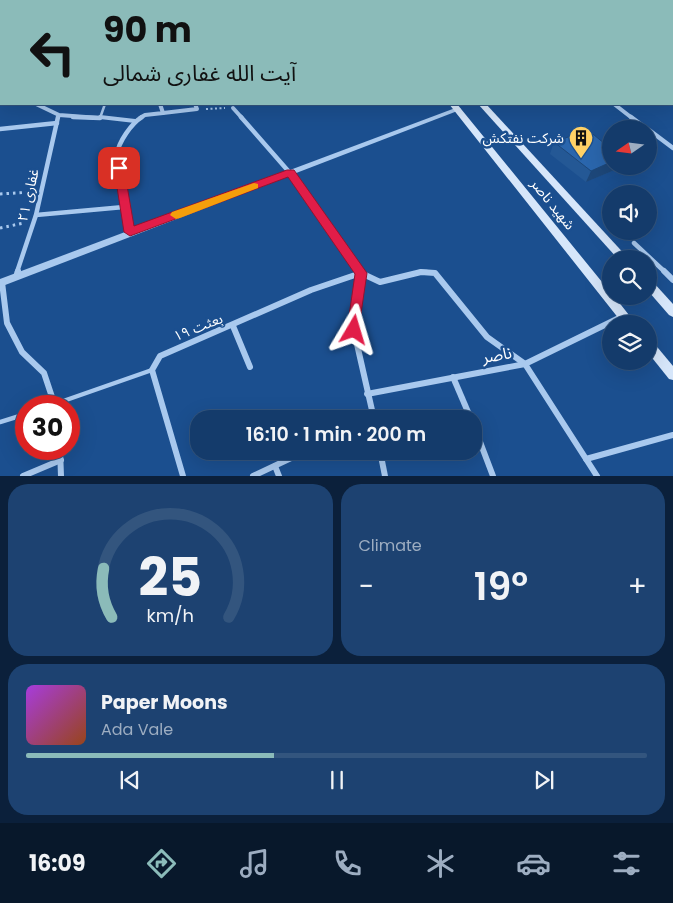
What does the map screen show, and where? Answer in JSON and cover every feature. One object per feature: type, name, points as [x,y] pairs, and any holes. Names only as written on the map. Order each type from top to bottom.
[{"type":"main road","name":"شهید ناصر","points":[[483,105],[616,250]]},
{"type":"main road","name":"شهید ناصر","points":[[455,106],[623,315]]},
{"type":"main road","points":[[657,294],[673,312]]},
{"type":"main road","points":[[657,355],[671,372]]},
{"type":"street","points":[[38,105],[58,117],[77,115],[100,118]]},
{"type":"street","points":[[45,110],[48,105]]},
{"type":"street","points":[[160,105],[163,113]]},
{"type":"street","points":[[615,105],[636,120]]},
{"type":"street","points":[[130,232],[124,207],[117,155],[120,145],[135,121],[144,115],[196,106]]},
{"type":"street","points":[[50,395],[44,373],[22,352],[7,324],[1,283],[290,172],[455,106]]},
{"type":"street","points":[[233,108],[290,172],[361,273],[380,282],[421,272],[435,273],[487,337],[525,364],[597,476]]},
{"type":"street","name":"غفاری ۲۱","points":[[16,277],[36,218],[40,192],[58,117]]},
{"type":"street","points":[[0,129],[57,123]]},
{"type":"street","points":[[658,137],[673,148]]},
{"type":"street","points":[[36,218],[124,207]]},
{"type":"street","points":[[634,243],[673,280]]},
{"type":"street","points":[[361,273],[354,330],[371,410]]},
{"type":"street","name":"بعثت ۱۹","points":[[152,370],[160,356],[311,290],[361,273]]},
{"type":"street","points":[[232,326],[250,367]]},
{"type":"street","name":"ناصر","points":[[367,394],[525,364],[602,331]]},
{"type":"street","points":[[152,370],[183,476]]},
{"type":"street","points":[[453,377],[467,410]]},
{"type":"street","points":[[586,459],[673,435]]},
{"type":"street","points":[[482,447],[493,476]]},
{"type":"street","points":[[24,476],[61,460],[61,476]]},
{"type":"street","points":[[253,476],[287,460]]},
{"type":"street","points":[[382,460],[385,476]]},
{"type":"street","points":[[275,466],[279,476]]},
{"type":"lane","points":[[105,105],[100,118],[135,121]]},
{"type":"lane","points":[[80,396],[152,370]]},
{"type":"lane","points":[[0,422],[15,417]]},
{"type":"path","points":[[196,106],[233,108]]},
{"type":"path","points":[[0,194],[40,192]]},
{"type":"path","points":[[0,228],[36,218]]},
{"type":"building","points":[[588,130],[602,142],[602,166],[591,171],[554,142]]},
{"type":"slow traffic","points":[[176,215],[254,186]]},
{"type":"place","name":"شرکت نفتکش","points":[[581,159]]},
{"type":"route","points":[[119,168],[124,207],[130,232],[290,172],[361,273],[354,330]]}]
